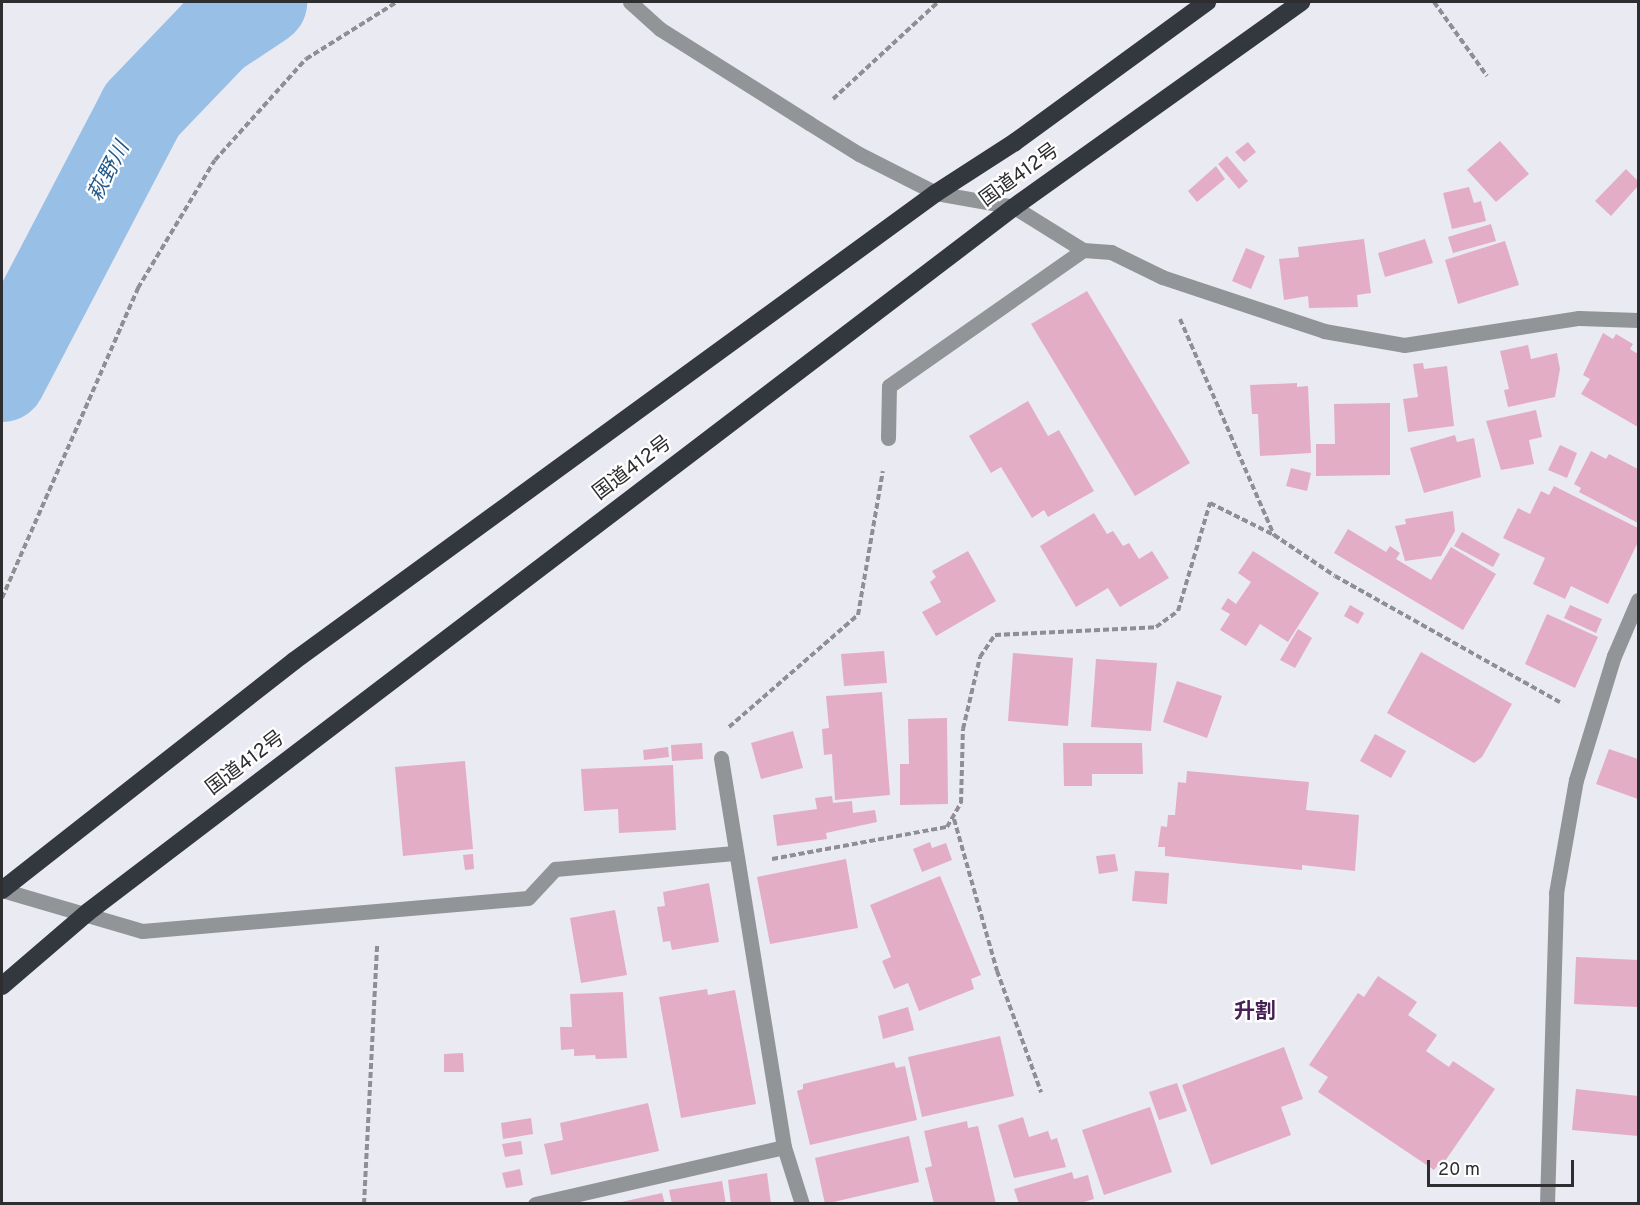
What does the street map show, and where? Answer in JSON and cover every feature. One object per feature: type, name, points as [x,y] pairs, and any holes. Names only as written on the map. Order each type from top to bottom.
[{"type":"highway","name":"国道412号","points":[[2,890],[294,661],[936,193],[1015,142],[1207,2]]},
{"type":"highway","name":"国道412号","points":[[2,986],[88,912],[1014,207],[1301,2]]},
{"type":"street","points":[[630,2],[660,29],[809,123],[859,154],[936,193],[1014,207],[1083,250],[1111,252],[1162,277],[1324,331],[1404,345],[1579,318],[1638,320]]},
{"type":"street","points":[[888,438],[889,386],[1083,250]]},
{"type":"street","points":[[1547,1203],[1556,894],[1576,780],[1594,718],[1638,600]]},
{"type":"street","points":[[721,758],[784,1147],[802,1203]]},
{"type":"street","points":[[2,890],[88,912],[141,931],[528,898],[555,868],[736,859]]},
{"type":"street","points":[[535,1203],[784,1147]]},
{"type":"path","points":[[2,598],[138,288],[215,160],[306,59],[397,2]]},
{"type":"path","points":[[809,123],[938,2]]},
{"type":"path","points":[[1434,2],[1487,76]]},
{"type":"path","points":[[1162,277],[1274,535]]},
{"type":"path","points":[[721,758],[726,730],[858,615],[888,438]]},
{"type":"path","points":[[736,859],[947,827],[954,819],[961,803],[963,729],[980,657],[995,635],[1156,627],[1178,611],[1210,503],[1274,535],[1335,576],[1532,690],[1594,718]]},
{"type":"path","points":[[954,819],[998,971],[1041,1092]]},
{"type":"path","points":[[364,1203],[379,911]]},
{"type":"building","points":[[1500,141],[1529,174],[1496,202],[1467,170]]},
{"type":"building","points":[[1248,142],[1256,152],[1244,162],[1235,152]]},
{"type":"building","points":[[1227,156],[1248,181],[1239,189],[1218,164]]},
{"type":"building","points":[[1216,166],[1225,179],[1197,202],[1188,191]]},
{"type":"building","points":[[1626,169],[1638,181],[1638,186],[1611,216],[1595,201]]},
{"type":"building","points":[[1469,187],[1474,203],[1481,201],[1486,221],[1452,229],[1443,193]]},
{"type":"building","points":[[1491,224],[1496,241],[1453,253],[1448,237]]},
{"type":"building","points":[[1364,239],[1371,293],[1357,295],[1358,307],[1309,308],[1308,296],[1284,300],[1279,259],[1299,257],[1298,247]]},
{"type":"building","points":[[1425,239],[1433,263],[1385,277],[1378,253]]},
{"type":"building","points":[[1505,241],[1519,285],[1458,304],[1445,260]]},
{"type":"building","points":[[1246,248],[1265,256],[1251,289],[1232,281]]},
{"type":"building","points":[[1087,291],[1190,463],[1135,496],[1031,324]]},
{"type":"building","points":[[1603,333],[1613,339],[1616,334],[1633,344],[1630,349],[1638,354],[1638,427],[1581,394],[1590,379],[1583,375]]},
{"type":"building","points":[[1528,345],[1531,359],[1557,353],[1560,369],[1555,397],[1508,407],[1504,390],[1509,389],[1500,351]]},
{"type":"building","points":[[1423,363],[1424,369],[1447,366],[1454,426],[1408,432],[1403,399],[1418,397],[1413,364]]},
{"type":"building","points":[[1297,383],[1297,387],[1308,386],[1311,453],[1260,456],[1258,414],[1252,414],[1250,385]]},
{"type":"building","points":[[1028,401],[1048,436],[1059,430],[1094,491],[1048,517],[1044,510],[1032,518],[1001,467],[991,473],[969,436]]},
{"type":"building","points":[[1390,403],[1390,475],[1316,476],[1316,444],[1335,444],[1334,404]]},
{"type":"building","points":[[1536,410],[1542,437],[1529,440],[1534,464],[1501,470],[1486,421]]},
{"type":"building","points":[[1455,435],[1457,442],[1474,438],[1481,477],[1424,493],[1410,448]]},
{"type":"building","points":[[1560,445],[1577,453],[1567,478],[1548,470]]},
{"type":"building","points":[[1591,451],[1606,459],[1609,454],[1638,469],[1638,523],[1579,492],[1581,488],[1574,484]]},
{"type":"building","points":[[1291,468],[1311,473],[1307,491],[1286,486]]},
{"type":"building","points":[[1554,486],[1638,528],[1638,542],[1608,604],[1571,586],[1565,599],[1533,584],[1545,558],[1503,538],[1518,508],[1530,514],[1541,491],[1549,495]]},
{"type":"building","points":[[1453,511],[1455,531],[1441,556],[1405,561],[1395,526],[1406,524],[1405,519]]},
{"type":"building","points":[[1094,513],[1107,534],[1113,531],[1123,546],[1129,543],[1139,559],[1152,551],[1169,578],[1120,607],[1108,588],[1076,607],[1040,546]]},
{"type":"building","points":[[1348,529],[1386,552],[1390,546],[1400,553],[1396,559],[1431,580],[1451,547],[1496,574],[1463,630],[1334,553]]},
{"type":"building","points":[[1462,532],[1500,554],[1493,567],[1454,546]]},
{"type":"building","points":[[968,551],[996,601],[936,636],[922,612],[941,602],[930,582],[936,577],[932,571]]},
{"type":"building","points":[[1253,551],[1319,593],[1288,642],[1260,624],[1246,646],[1220,630],[1230,614],[1221,609],[1228,598],[1236,604],[1251,582],[1238,573]]},
{"type":"building","points":[[1350,605],[1364,613],[1358,624],[1344,616]]},
{"type":"building","points":[[1570,605],[1602,619],[1596,633],[1564,618]]},
{"type":"building","points":[[1547,614],[1598,637],[1575,688],[1525,664]]},
{"type":"building","points":[[1298,629],[1312,638],[1295,668],[1280,660]]},
{"type":"building","points":[[884,651],[887,683],[844,686],[841,654]]},
{"type":"building","points":[[1421,652],[1512,704],[1482,757],[1474,763],[1387,713]]},
{"type":"building","points":[[1013,653],[1073,658],[1068,726],[1008,721]]},
{"type":"building","points":[[1096,659],[1157,663],[1151,731],[1091,727]]},
{"type":"building","points":[[1177,681],[1222,696],[1207,738],[1163,722]]},
{"type":"building","points":[[882,692],[890,795],[835,800],[832,754],[824,755],[822,729],[829,728],[826,696]]},
{"type":"building","points":[[947,718],[948,804],[900,805],[900,764],[909,764],[908,719]]},
{"type":"building","points":[[793,731],[803,768],[761,779],[751,743]]},
{"type":"building","points":[[1375,734],[1406,751],[1391,778],[1360,761]]},
{"type":"building","points":[[702,743],[703,759],[672,761],[671,745]]},
{"type":"building","points":[[1063,743],[1142,743],[1143,774],[1092,774],[1092,786],[1064,786]]},
{"type":"building","points":[[668,747],[669,757],[644,760],[643,750]]},
{"type":"building","points":[[1609,749],[1638,759],[1638,799],[1596,784]]},
{"type":"building","points":[[465,761],[473,849],[403,856],[395,767]]},
{"type":"building","points":[[673,765],[676,830],[619,833],[618,809],[584,811],[581,769]]},
{"type":"building","points":[[1187,771],[1309,782],[1306,810],[1359,815],[1355,871],[1302,865],[1302,870],[1165,856],[1165,847],[1158,847],[1161,826],[1167,827],[1168,815],[1175,815],[1178,782],[1186,783]]},
{"type":"building","points":[[832,796],[833,803],[852,801],[853,813],[875,810],[877,822],[826,833],[827,839],[777,846],[773,815],[817,809],[815,798]]},
{"type":"building","points":[[930,842],[932,848],[946,843],[952,860],[922,872],[913,849]]},
{"type":"building","points":[[473,854],[474,869],[465,870],[463,855]]},
{"type":"building","points":[[1115,854],[1118,871],[1099,874],[1096,856]]},
{"type":"building","points":[[846,859],[858,928],[770,944],[757,877]]},
{"type":"building","points":[[1135,871],[1169,873],[1167,904],[1132,901]]},
{"type":"building","points":[[940,876],[981,975],[971,979],[974,989],[919,1011],[908,983],[894,989],[882,961],[891,957],[870,905]]},
{"type":"building","points":[[709,883],[719,942],[672,950],[670,941],[663,942],[657,907],[665,906],[663,892]]},
{"type":"building","points":[[615,910],[627,975],[581,983],[570,918]]},
{"type":"building","points":[[1576,957],[1638,960],[1638,1007],[1574,1004]]},
{"type":"building","points":[[1378,976],[1417,1002],[1408,1015],[1437,1035],[1426,1051],[1449,1067],[1453,1061],[1495,1089],[1445,1161],[1443,1159],[1434,1170],[1318,1092],[1328,1077],[1309,1065],[1358,993],[1364,997]]},
{"type":"building","points":[[707,989],[708,995],[735,990],[756,1104],[681,1118],[659,997]]},
{"type":"building","points":[[623,992],[627,1058],[596,1059],[595,1055],[574,1056],[574,1049],[561,1050],[560,1027],[572,1027],[570,994]]},
{"type":"building","points":[[908,1007],[914,1030],[883,1039],[878,1016]]},
{"type":"building","points":[[1000,1036],[1014,1096],[922,1117],[908,1057]]},
{"type":"building","points":[[1284,1047],[1303,1099],[1281,1107],[1291,1135],[1211,1165],[1182,1085]]},
{"type":"building","points":[[463,1053],[464,1072],[444,1072],[444,1054]]},
{"type":"building","points":[[894,1062],[896,1068],[905,1066],[917,1120],[810,1145],[797,1091],[803,1089],[803,1084]]},
{"type":"building","points":[[1177,1083],[1187,1111],[1159,1120],[1149,1092]]},
{"type":"building","points":[[1576,1089],[1638,1096],[1638,1136],[1572,1130]]},
{"type":"building","points":[[648,1103],[659,1151],[551,1175],[544,1144],[563,1140],[560,1123]]},
{"type":"building","points":[[1150,1107],[1172,1172],[1104,1195],[1082,1130]]},
{"type":"building","points":[[1023,1117],[1029,1137],[1048,1131],[1051,1140],[1057,1138],[1066,1167],[1014,1178],[998,1125]]},
{"type":"building","points":[[531,1118],[533,1134],[503,1139],[501,1123]]},
{"type":"building","points":[[967,1121],[968,1128],[978,1126],[996,1204],[934,1204],[925,1168],[932,1166],[924,1131]]},
{"type":"building","points":[[909,1136],[919,1182],[825,1204],[815,1158]]},
{"type":"building","points":[[521,1141],[523,1154],[505,1157],[502,1144]]},
{"type":"building","points":[[520,1169],[523,1185],[506,1188],[502,1173]]},
{"type":"building","points":[[1072,1172],[1074,1179],[1088,1175],[1094,1199],[1078,1204],[1019,1204],[1014,1189]]},
{"type":"building","points":[[767,1173],[771,1204],[731,1204],[728,1180]]},
{"type":"building","points":[[722,1181],[726,1204],[672,1204],[669,1190]]},
{"type":"building","points":[[662,1193],[665,1204],[617,1204],[617,1203]]},
{"type":"waterway","name":"萩野川","points":[[2,378],[142,110],[215,34],[263,2]]},
{"type":"district","name":"升割","points":[[1255,1013]]}]
